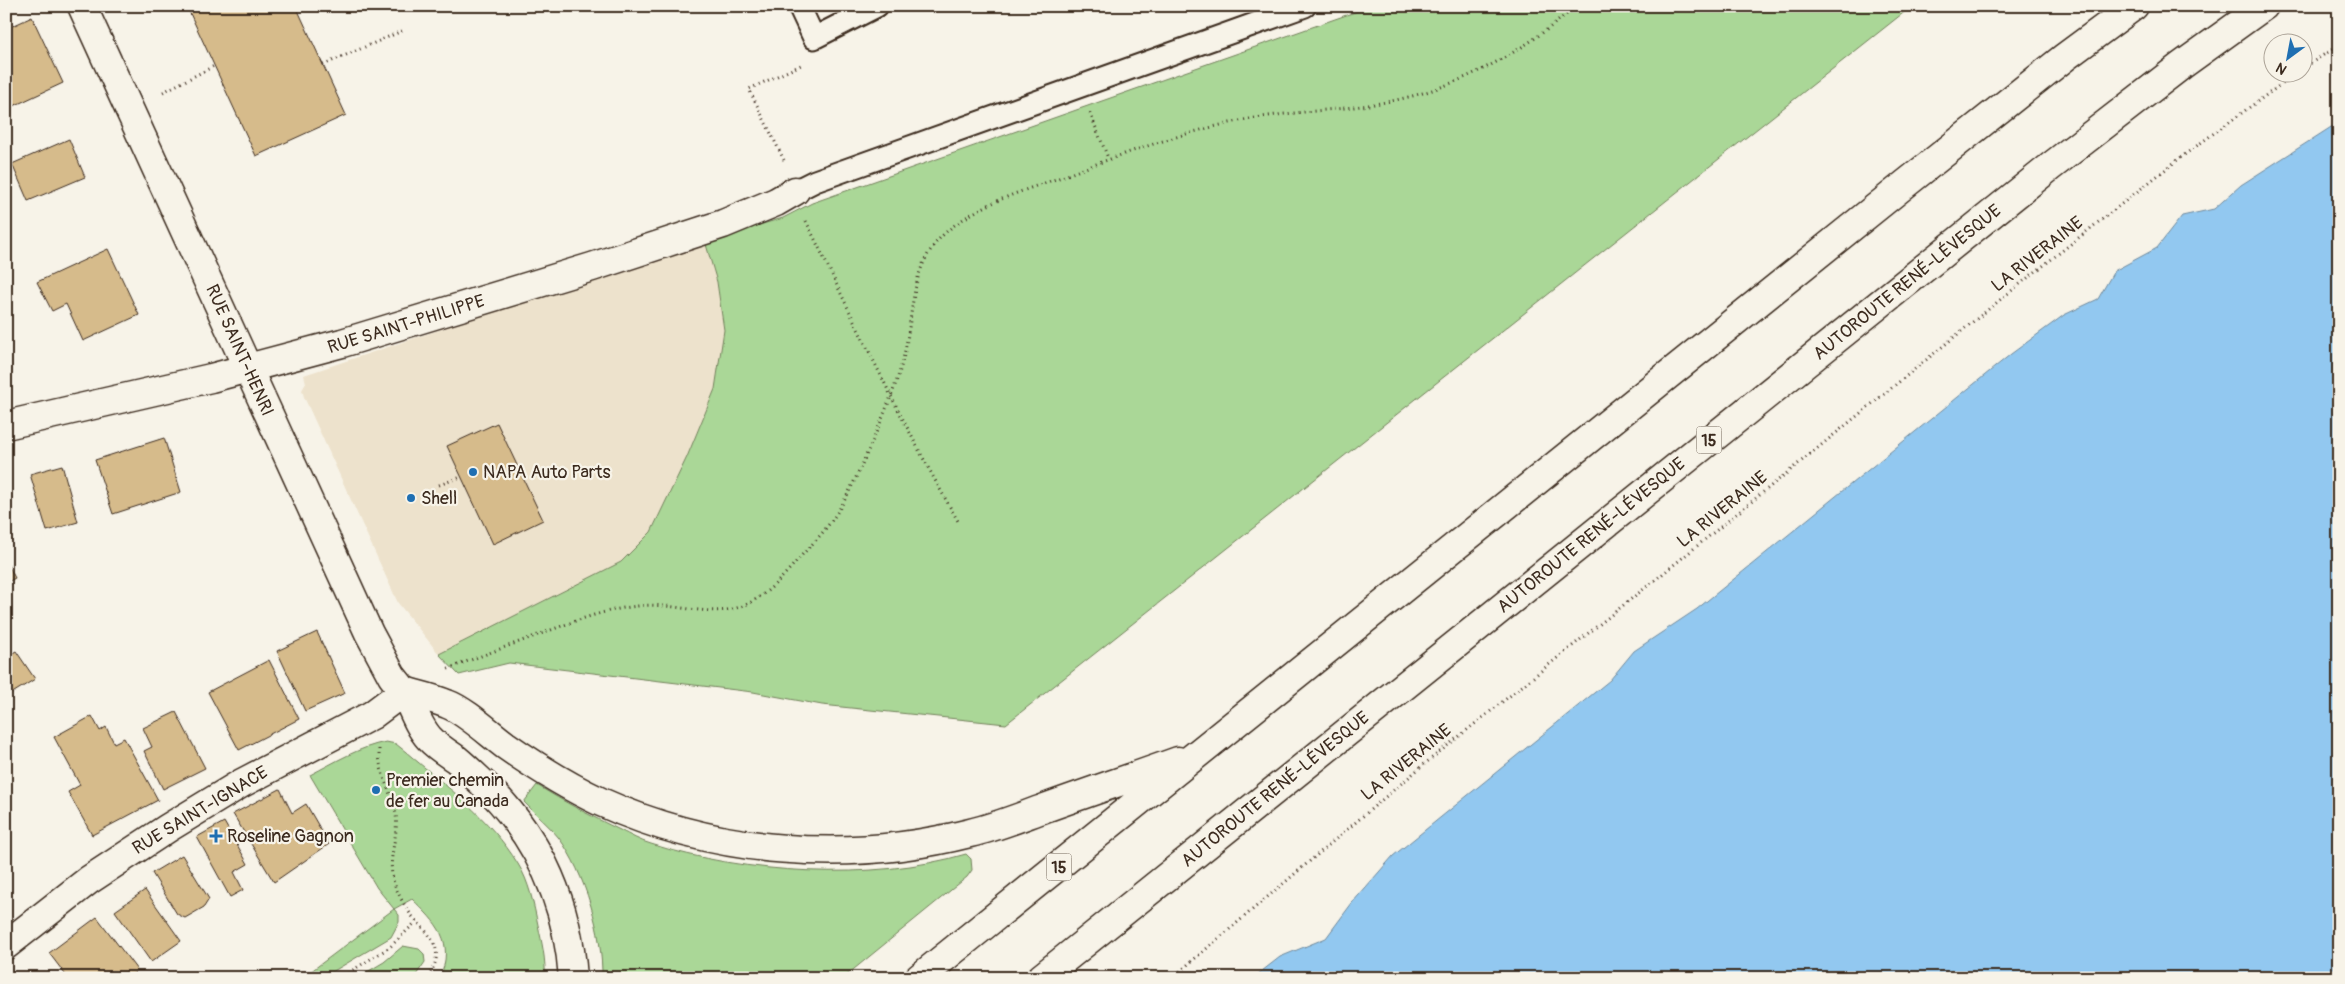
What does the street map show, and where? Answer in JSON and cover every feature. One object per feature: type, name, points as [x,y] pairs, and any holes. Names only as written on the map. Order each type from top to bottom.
[{"type":"main road","name":"RUE SAINT-HENRI","points":[[82,6],[369,633],[392,676],[404,691],[428,738],[462,764],[509,811],[538,852],[557,893],[563,913],[570,945],[573,978]]},
{"type":"main road","name":"15","points":[[920,978],[1919,173],[2065,57],[2134,6]]},
{"type":"main road","name":"AUTOROUTE RENÉ-LÉVESQUE","points":[[1041,978],[2050,167],[2264,6]]},
{"type":"main road","name":"RUE SAINT-PHILIPPE","points":[[6,425],[248,369],[333,346],[592,267],[723,224],[776,202],[795,191]]},
{"type":"main road","points":[[404,691],[449,704],[535,766],[570,786],[627,813],[702,836],[746,845],[784,849],[866,850],[915,844],[971,833],[1197,754]]},
{"type":"main road","name":"RUE SAINT-IGNACE","points":[[6,945],[89,880],[176,823],[242,783],[372,714],[404,691]]},
{"type":"lane","points":[[799,6],[814,38],[877,6]]},
{"type":"lane","points":[[795,191],[815,180],[1305,6]]},
{"type":"path","points":[[442,671],[609,609],[655,605],[718,612],[748,604],[777,582],[825,530],[839,510],[860,470],[890,397],[904,352],[916,280],[931,249],[943,235],[961,220],[984,208],[1108,158],[1224,124],[1386,102],[1448,85],[1516,50],[1576,6]]},
{"type":"path","points":[[323,65],[402,31]]},
{"type":"path","points":[[2312,63],[2339,45]]},
{"type":"path","points":[[786,164],[749,89],[803,64]]},
{"type":"path","points":[[163,92],[214,66]]},
{"type":"path","name":"LA RIVERAINE","points":[[1172,978],[1422,766],[1665,572],[2006,295],[2180,158],[2284,82]]},
{"type":"path","points":[[1079,87],[1108,158]]},
{"type":"path","points":[[805,218],[890,397],[925,464],[958,521]]},
{"type":"path","points":[[439,485],[461,477]]},
{"type":"path","points":[[379,744],[378,760],[396,816],[392,849],[394,882],[402,900],[435,941],[435,957],[431,972],[427,978]]},
{"type":"path","points":[[340,978],[390,948],[417,921]]},
{"type":"shaded area","points":[[705,241],[717,282],[724,331],[715,389],[687,457],[651,532],[621,562],[439,654],[398,603],[304,397],[302,390],[306,383],[304,375]]},
{"type":"green space","points":[[1372,6],[1912,6],[1006,724],[822,705],[753,692],[509,663],[459,675],[439,654],[621,562],[651,532],[687,457],[715,389],[724,330],[717,282],[705,241],[783,218],[812,203]]},
{"type":"green space","points":[[386,742],[396,744],[436,777],[481,817],[507,847],[522,871],[535,910],[543,951],[545,978],[440,978],[445,953],[444,943],[436,925],[412,899],[394,909],[377,888],[310,775],[357,751]]},
{"type":"green space","points":[[537,785],[578,809],[643,841],[687,854],[726,862],[808,871],[850,871],[929,863],[966,854],[971,859],[972,870],[967,877],[843,978],[602,978],[602,961],[596,924],[577,869],[559,838],[524,802]]},
{"type":"green space","points":[[394,909],[399,915],[399,922],[391,937],[322,978],[302,978]]},
{"type":"green space","points":[[403,946],[419,949],[424,954],[425,962],[414,978],[357,978],[384,962]]},
{"type":"water","points":[[2339,122],[2339,978],[1253,978],[1280,957],[1326,938],[1352,903],[1393,856],[1610,680],[1634,651],[1697,609],[2011,354],[2064,315],[2098,299],[2114,271],[2157,248],[2182,216],[2214,209],[2241,185]]},
{"type":"building","points":[[193,6],[296,6],[346,115],[256,156],[188,9]]},
{"type":"building","points":[[32,17],[63,83],[7,109],[6,29]]},
{"type":"building","points":[[69,139],[85,177],[28,201],[12,164]]},
{"type":"building","points":[[108,249],[139,315],[83,341],[66,304],[52,311],[37,282]]},
{"type":"building","points":[[497,423],[543,520],[493,544],[447,446]]},
{"type":"building","points":[[164,438],[181,492],[113,514],[95,460]]},
{"type":"building","points":[[62,465],[78,522],[47,531],[30,474]]},
{"type":"building","points":[[6,561],[15,578],[6,583]]},
{"type":"building","points":[[317,632],[345,693],[305,711],[277,651]]},
{"type":"building","points":[[16,651],[35,679],[6,697],[6,657]]},
{"type":"building","points":[[269,660],[299,719],[239,750],[208,692]]},
{"type":"building","points":[[176,712],[205,768],[163,789],[144,751],[152,747],[143,728]]},
{"type":"building","points":[[92,716],[100,731],[106,727],[114,743],[124,738],[158,800],[92,835],[68,792],[80,785],[54,737]]},
{"type":"building","points":[[280,789],[292,813],[306,804],[329,844],[274,882],[233,814]]},
{"type":"building","points":[[224,822],[248,864],[234,872],[243,890],[230,897],[197,837]]},
{"type":"building","points":[[182,855],[209,899],[204,907],[185,918],[177,914],[152,873]]},
{"type":"building","points":[[145,890],[181,941],[151,962],[115,911]]},
{"type":"building","points":[[97,917],[137,970],[132,975],[134,978],[68,978],[49,953]]},
{"type":"place","name":"NAPA Auto Parts","points":[[473,472]]},
{"type":"place","name":"Shell","points":[[411,498]]},
{"type":"place","name":"Premier chemin de fer au Canada","points":[[376,790]]},
{"type":"place","name":"Roseline Gagnon","points":[[216,836]]}]
